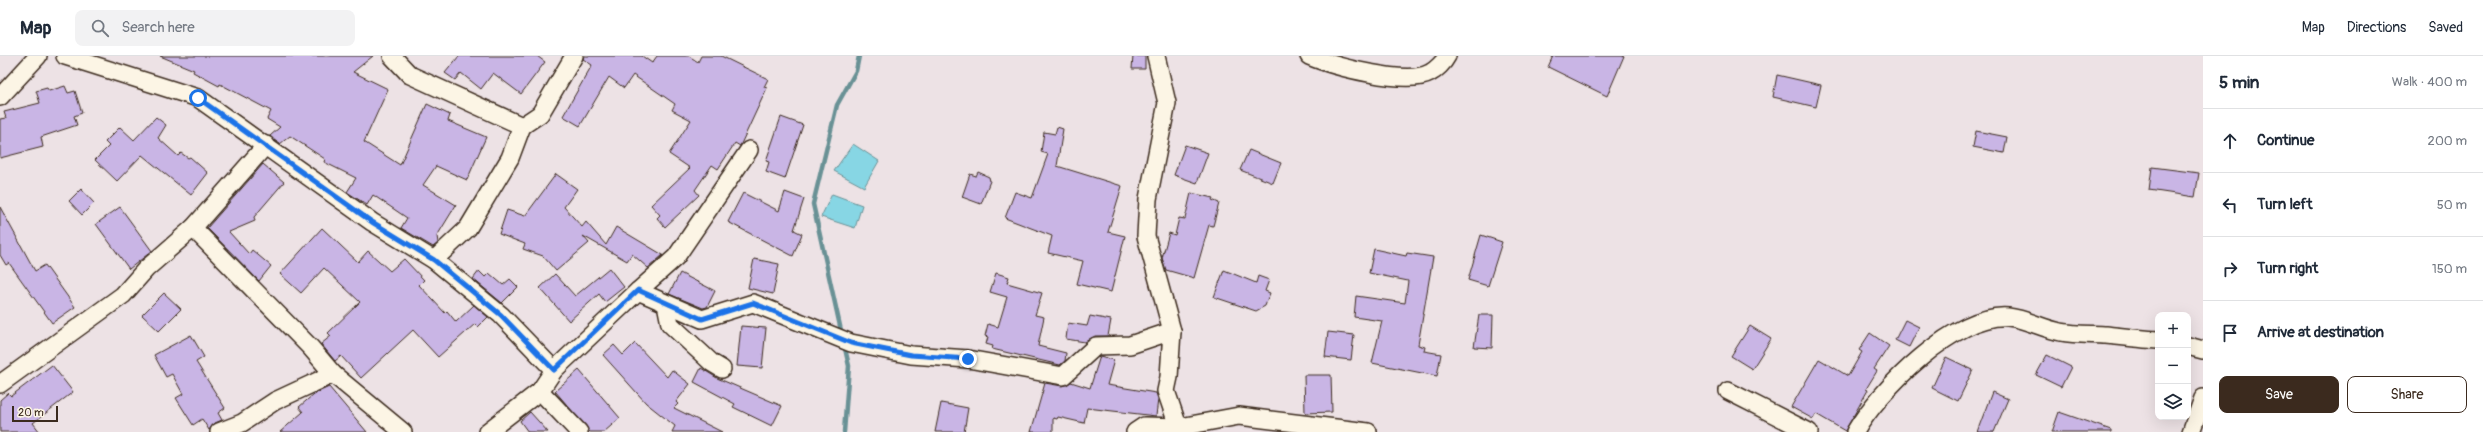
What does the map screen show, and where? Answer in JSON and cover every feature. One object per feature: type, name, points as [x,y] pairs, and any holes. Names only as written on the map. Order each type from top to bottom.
[{"type":"street","points":[[0,97],[38,56]]},
{"type":"street","points":[[65,56],[198,98],[372,222],[434,260],[501,315],[554,370]]},
{"type":"street","points":[[392,56],[410,75],[522,126]]},
{"type":"street","points":[[434,260],[468,228],[510,158],[522,126],[540,114],[574,56]]},
{"type":"street","points":[[1156,56],[1167,103],[1148,199],[1146,236],[1172,331],[1170,377],[1166,391],[1180,429]]},
{"type":"street","points":[[1309,56],[1369,74],[1411,77],[1430,74],[1447,56]]},
{"type":"street","points":[[0,384],[123,295],[146,269],[192,228],[266,145]]},
{"type":"street","points":[[487,432],[540,391],[554,370],[638,290],[676,257],[749,150]]},
{"type":"street","points":[[192,228],[310,348],[333,374],[403,432]]},
{"type":"street","points":[[638,290],[702,319],[753,303],[844,342],[911,355],[968,359],[1064,376],[1096,346],[1130,344],[1172,331]]},
{"type":"street","points":[[666,304],[670,324],[712,363],[722,369]]},
{"type":"street","points":[[1855,432],[1898,378],[1924,354],[1946,339],[1992,318],[2008,317],[2037,323],[2060,332],[2155,340]]},
{"type":"street","points":[[2191,347],[2203,350]]},
{"type":"street","points":[[219,432],[242,423],[275,401],[333,374]]},
{"type":"street","points":[[540,391],[579,432]]},
{"type":"street","points":[[1728,391],[1808,432]]},
{"type":"street","points":[[2191,432],[2203,398]]},
{"type":"street","points":[[1135,432],[1144,426],[1180,429],[1239,416],[1368,432]]},
{"type":"water","points":[[853,144],[879,161],[864,187],[834,171]]},
{"type":"water","points":[[832,194],[862,205],[855,228],[821,217]]},
{"type":"building","points":[[160,56],[373,56],[353,72],[388,89],[364,142],[400,165],[427,104],[450,115],[448,121],[486,137],[467,180],[436,166],[423,185],[456,205],[437,236],[438,243],[433,247],[401,228],[407,218],[373,195],[367,205],[347,192],[356,178],[324,162],[325,159],[290,136],[280,144],[274,140],[270,136],[280,127],[267,119],[271,111],[220,84],[219,86],[193,72],[194,70]]},
{"type":"building","points":[[459,56],[537,56],[545,62],[521,94],[493,73],[481,89],[461,73],[455,80],[445,73]]},
{"type":"building","points":[[584,56],[642,56],[652,63],[657,56],[689,56],[698,62],[701,56],[721,56],[768,79],[764,87],[767,88],[740,146],[735,143],[718,169],[712,165],[695,190],[699,195],[665,227],[657,218],[660,215],[651,205],[690,168],[669,154],[691,120],[672,110],[675,104],[633,75],[624,88],[609,77],[580,126],[563,116],[592,65],[583,59]]},
{"type":"building","points":[[1133,56],[1145,56],[1145,69],[1132,69]]},
{"type":"building","points":[[1553,56],[1624,56],[1607,96],[1548,67]]},
{"type":"building","points":[[1777,75],[1821,85],[1816,107],[1773,97]]},
{"type":"building","points":[[65,86],[68,93],[75,91],[82,113],[74,116],[77,125],[41,137],[43,147],[0,158],[0,119],[6,118],[4,112],[40,103],[36,91],[47,88],[49,91]]},
{"type":"building","points":[[156,117],[166,125],[158,138],[178,156],[181,153],[188,158],[190,157],[208,173],[191,195],[142,155],[117,181],[95,160],[109,146],[105,142],[120,127],[134,140]]},
{"type":"building","points":[[781,117],[803,125],[785,179],[766,172],[769,162],[766,161]]},
{"type":"building","points":[[1057,127],[1063,129],[1057,166],[1122,186],[1108,232],[1125,236],[1111,292],[1077,284],[1083,261],[1048,253],[1052,236],[1005,218],[1015,192],[1032,198],[1048,154],[1041,152],[1044,132],[1055,134]]},
{"type":"building","points":[[1976,131],[2007,137],[2004,153],[1973,147]]},
{"type":"building","points":[[1185,145],[1208,153],[1197,183],[1174,175]]},
{"type":"building","points":[[1249,150],[1281,163],[1273,183],[1240,170]]},
{"type":"building","points":[[263,164],[284,182],[254,217],[255,221],[229,232],[249,254],[252,250],[271,266],[259,281],[207,228]]},
{"type":"building","points":[[2152,167],[2199,173],[2195,197],[2149,190]]},
{"type":"building","points":[[978,172],[989,177],[990,181],[981,204],[962,197],[970,174],[976,176]]},
{"type":"building","points":[[556,174],[577,189],[564,207],[582,227],[586,222],[606,245],[616,227],[663,255],[648,268],[632,254],[627,261],[583,236],[589,243],[556,271],[543,256],[523,249],[525,244],[499,234],[507,210],[525,216]]},
{"type":"building","points":[[81,189],[94,203],[82,215],[69,201]]},
{"type":"building","points":[[785,192],[804,199],[794,230],[802,234],[793,256],[728,222],[743,193],[779,211]]},
{"type":"building","points":[[1191,193],[1213,198],[1212,200],[1219,203],[1213,226],[1209,225],[1194,278],[1166,270],[1162,258],[1169,233],[1175,235],[1179,218],[1185,219]]},
{"type":"building","points":[[0,207],[35,271],[45,265],[75,307],[52,323],[9,263],[6,265],[0,255]]},
{"type":"building","points":[[120,207],[152,251],[129,269],[96,224]]},
{"type":"building","points":[[322,228],[358,262],[368,251],[390,271],[404,259],[424,280],[419,285],[445,313],[447,311],[456,322],[474,305],[488,317],[478,327],[475,324],[438,357],[413,330],[361,378],[341,356],[335,361],[321,344],[331,336],[328,333],[360,302],[324,268],[301,293],[280,274]]},
{"type":"building","points":[[1481,235],[1502,242],[1488,286],[1468,280]]},
{"type":"building","points":[[1374,249],[1406,256],[1407,253],[1433,257],[1418,345],[1425,347],[1424,351],[1441,354],[1437,376],[1372,363],[1382,321],[1354,317],[1356,296],[1405,303],[1408,281],[1369,273]]},
{"type":"building","points":[[754,259],[779,264],[773,294],[748,288]]},
{"type":"building","points":[[609,268],[624,287],[605,302],[599,294],[569,321],[540,288],[555,274],[575,296]]},
{"type":"building","points":[[1224,270],[1256,283],[1258,276],[1269,280],[1265,291],[1270,293],[1265,306],[1256,311],[1214,297]]},
{"type":"building","points":[[479,271],[485,277],[489,273],[503,285],[510,279],[518,287],[502,303],[473,279]]},
{"type":"building","points":[[680,273],[715,291],[707,307],[703,308],[669,294]]},
{"type":"building","points":[[996,273],[1009,277],[1007,283],[1042,293],[1035,315],[1044,317],[1038,346],[1066,353],[1065,361],[1060,365],[992,349],[993,346],[986,344],[988,337],[985,336],[988,324],[998,327],[1007,297],[990,292]]},
{"type":"building","points":[[164,293],[181,309],[159,331],[142,315]]},
{"type":"building","points":[[1479,315],[1493,315],[1492,348],[1474,347]]},
{"type":"building","points":[[1090,316],[1111,320],[1108,336],[1095,336],[1085,342],[1066,339],[1068,323],[1087,326]]},
{"type":"building","points":[[1905,320],[1919,327],[1909,347],[1895,340]]},
{"type":"building","points":[[741,326],[766,328],[762,368],[737,366]]},
{"type":"building","points":[[1750,326],[1771,339],[1752,369],[1731,356]]},
{"type":"building","points":[[1328,332],[1354,335],[1351,360],[1325,357]]},
{"type":"building","points":[[1870,333],[1889,346],[1874,369],[1877,371],[1866,389],[1868,390],[1845,431],[1816,414],[1813,419],[1791,407],[1819,359],[1848,376],[1862,352],[1859,350]]},
{"type":"building","points":[[191,335],[204,357],[196,362],[225,408],[218,413],[222,420],[215,423],[209,430],[202,419],[193,425],[176,398],[183,394],[172,374],[166,377],[154,355]]},
{"type":"building","points":[[635,343],[667,377],[672,370],[690,384],[676,402],[678,404],[674,408],[722,432],[672,432],[675,426],[646,403],[603,355],[614,345],[623,355]]},
{"type":"building","points":[[2047,355],[2071,367],[2061,387],[2036,375]]},
{"type":"building","points":[[1100,356],[1114,360],[1107,385],[1156,393],[1158,399],[1156,416],[1087,408],[1084,423],[1058,417],[1057,419],[1053,418],[1053,432],[1031,432],[1045,383],[1062,386],[1071,382],[1090,388]]},
{"type":"building","points":[[1946,357],[1973,370],[1958,401],[1932,388]]},
{"type":"building","points":[[52,365],[73,392],[33,423],[40,432],[0,432],[0,400],[8,393],[11,396]]},
{"type":"building","points":[[701,368],[717,378],[782,406],[772,426],[733,407],[735,404],[694,382]]},
{"type":"building","points":[[579,370],[620,418],[604,432],[590,432],[555,391]]},
{"type":"building","points":[[1304,375],[1331,375],[1332,412],[1305,413]]},
{"type":"building","points":[[329,387],[367,432],[280,432],[303,412],[299,407],[314,394]]},
{"type":"building","points":[[1992,392],[2008,399],[1994,432],[1977,432]]},
{"type":"building","points":[[941,403],[968,408],[964,432],[935,432]]},
{"type":"building","points":[[530,412],[548,432],[528,432],[520,421]]},
{"type":"building","points":[[2059,412],[2111,430],[2111,432],[2052,432]]},
{"type":"waterway","points":[[842,335],[813,204],[837,105],[856,71],[859,56]]},
{"type":"waterway","points":[[844,344],[849,366],[844,432]]},
{"type":"route","points":[[198,98],[372,222],[434,260],[501,315],[554,370],[638,290],[702,319],[753,303],[838,340],[911,355],[968,359]]}]
